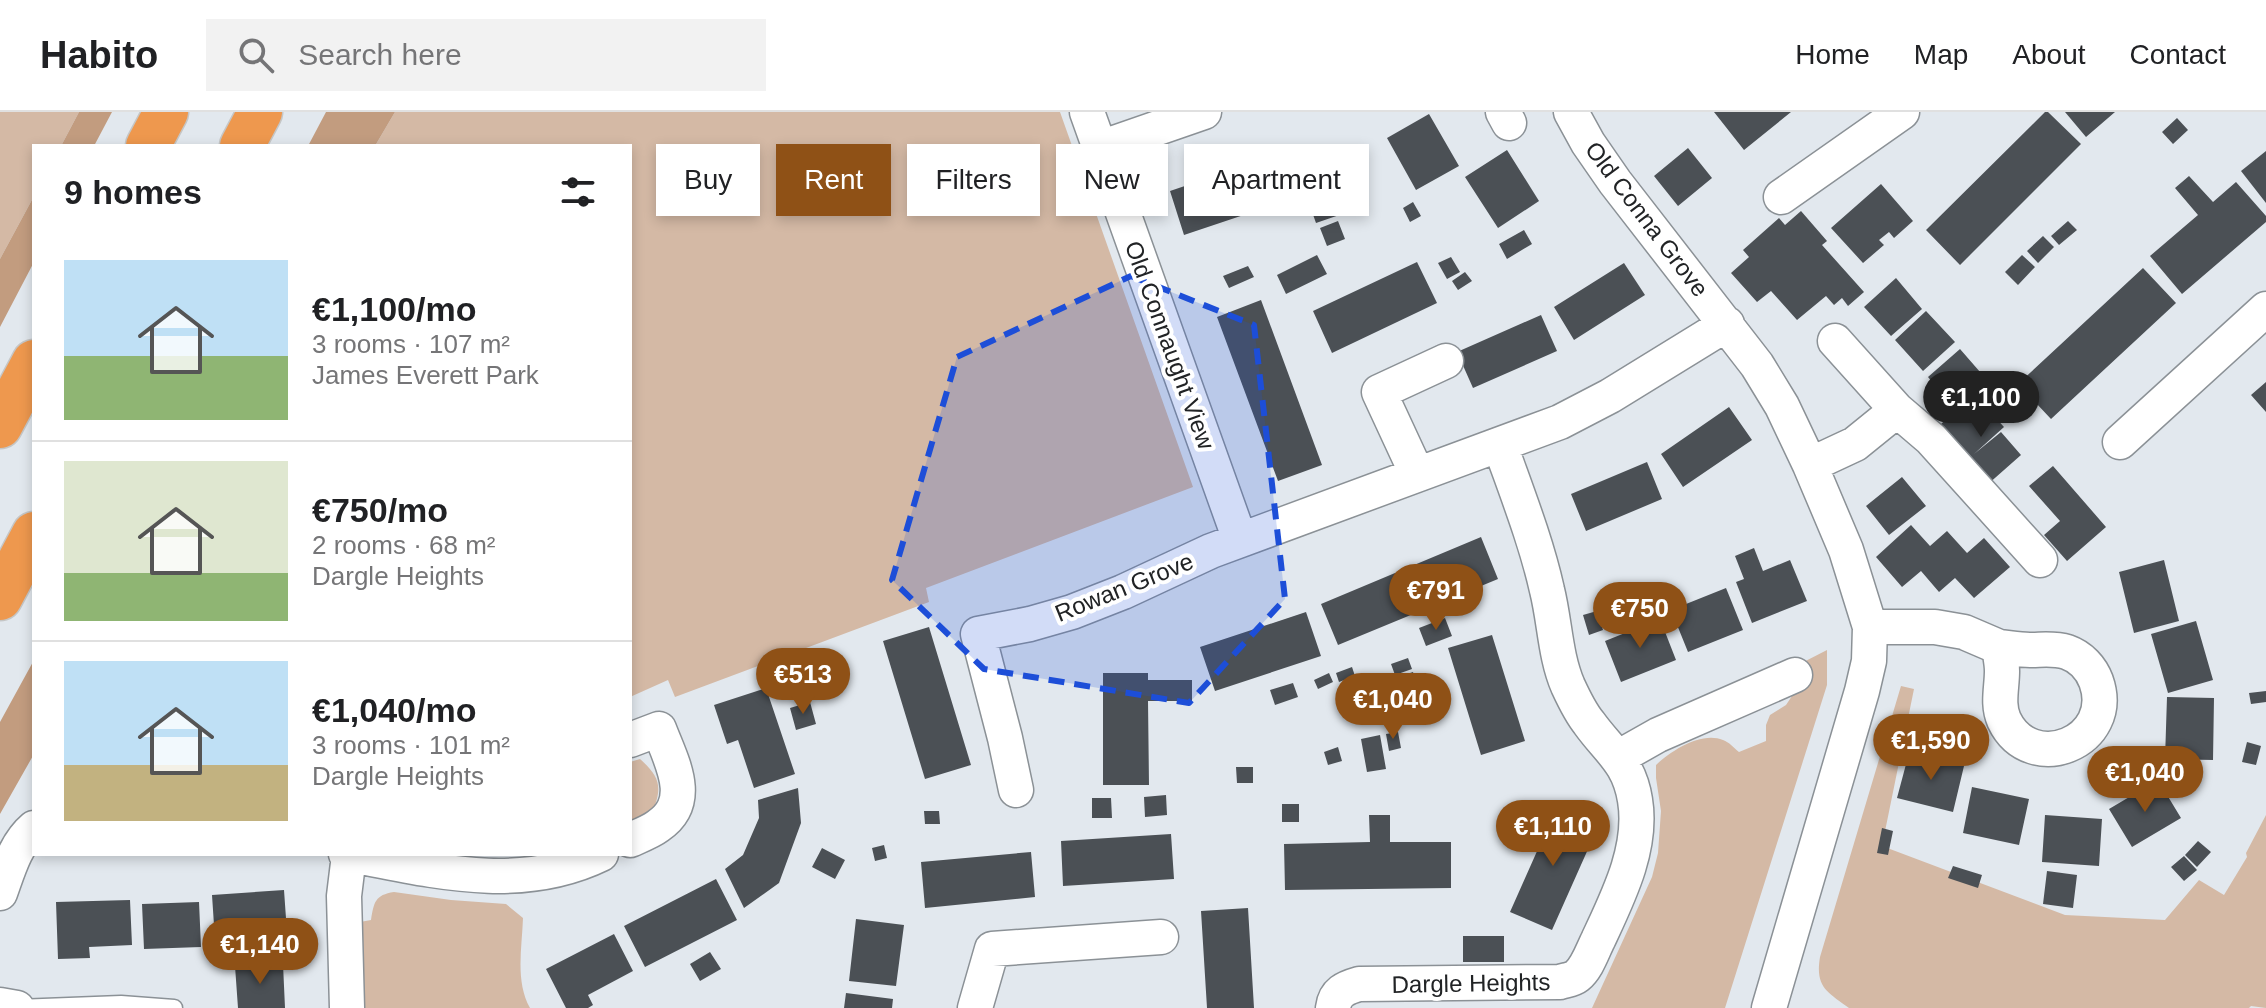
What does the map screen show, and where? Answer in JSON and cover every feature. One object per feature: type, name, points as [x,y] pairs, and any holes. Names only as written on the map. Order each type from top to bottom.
[{"type":"highway","points":[[149,144],[166,112]]},
{"type":"highway","points":[[243,144],[260,112]]},
{"type":"highway","points":[[0,426],[32,366]]},
{"type":"highway","points":[[0,598],[32,538]]},
{"type":"street","name":"Old Connaught View","points":[[1087,112],[1099,144]]},
{"type":"street","points":[[1112,144],[1204,112]]},
{"type":"street","name":"Old Conna Grove","points":[[1571,112],[1615,182],[1727,324],[1776,396],[1810,465],[1846,550],[1870,627]]},
{"type":"street","points":[[1781,197],[1902,112]]},
{"type":"street","name":"Old Connaught View","points":[[1124,216],[1240,540]]},
{"type":"street","points":[[2120,442],[2266,309]]},
{"type":"street","name":"Rowan Grove","points":[[1016,790],[978,634],[1072,612],[1211,551],[1560,422],[1610,396],[1727,324]]},
{"type":"street","points":[[1835,341],[1897,410],[2024,518],[2040,560]]},
{"type":"street","points":[[1417,474],[1379,392],[1446,361]]},
{"type":"street","points":[[1810,465],[1855,444],[1897,410]]},
{"type":"street","name":"Dargle Heights","points":[[1333,1008],[1338,993],[1359,984],[1560,982],[1575,978],[1585,967],[1615,904],[1630,860],[1637,828],[1636,801],[1631,782],[1619,757],[1589,724],[1566,682],[1538,553],[1500,445]]},
{"type":"street","points":[[1769,1008],[1862,691],[1869,661],[1870,627],[1935,627],[1964,632],[1999,647]]},
{"type":"street","points":[[1619,757],[1658,735],[1795,675]]},
{"type":"street","points":[[632,739],[659,729],[676,775],[679,796],[672,813],[658,826],[632,839]]},
{"type":"street","points":[[0,893],[13,856],[32,830]]},
{"type":"street","points":[[347,1008],[344,896],[348,856]]},
{"type":"street","points":[[360,856],[491,877],[519,877],[556,871],[596,856]]},
{"type":"street","points":[[975,1008],[992,949],[1161,937]]},
{"type":"street","points":[[0,1005],[17,1008]]},
{"type":"lane","points":[[17,1008],[121,1004],[174,1008]]},
{"type":"highlighted area","points":[[1131,276],[1254,325],[1285,599],[1189,703],[984,669],[892,580],[957,357]]},
{"type":"shaded area","points":[[0,112],[79,112],[62,144],[32,144],[32,200],[0,259]]},
{"type":"shaded area","points":[[79,112],[112,112],[95,144],[62,144]]},
{"type":"shaded area","points":[[326,112],[395,112],[376,144],[309,144]]},
{"type":"shaded area","points":[[395,112],[1060,112],[1071,144],[1056,144],[1056,216],[1097,216],[1193,487],[926,588],[929,602],[675,697],[668,680],[632,696],[632,144],[376,144]]},
{"type":"shaded area","points":[[32,200],[32,266],[0,327],[0,259]]},
{"type":"shaded area","points":[[1827,650],[1827,685],[1725,1008],[1592,1008],[1652,877],[1658,853],[1661,811],[1656,765],[1678,749],[1705,738],[1723,740],[1739,752],[1766,741],[1766,725],[1770,715],[1786,705],[1794,693],[1790,669]]},
{"type":"shaded area","points":[[32,664],[32,758],[0,814],[0,722]]},
{"type":"shaded area","points":[[1901,686],[1914,689],[1882,846],[2065,915],[2165,920],[2199,880],[2224,895],[2247,857],[2246,853],[2266,815],[2266,1008],[1849,1008],[1829,993],[1819,975],[1820,957]]},
{"type":"shaded area","points":[[640,759],[652,771],[658,783],[658,796],[652,813],[632,822],[632,761]]},
{"type":"shaded area","points":[[394,892],[506,904],[523,918],[521,976],[530,1008],[362,1008],[360,922],[371,920],[376,900]]},
{"type":"building","points":[[1714,112],[1791,112],[1744,150]]},
{"type":"building","points":[[2045,112],[2081,144],[1960,265],[1926,230]]},
{"type":"building","points":[[2065,112],[2115,112],[2086,137]]},
{"type":"building","points":[[1429,114],[1459,166],[1416,190],[1387,138]]},
{"type":"building","points":[[2177,118],[2188,130],[2173,144],[2162,132]]},
{"type":"building","points":[[1688,148],[1712,178],[1678,206],[1654,176]]},
{"type":"building","points":[[1507,150],[1539,201],[1498,228],[1465,177]]},
{"type":"building","points":[[2266,151],[2266,203],[2241,171]]},
{"type":"building","points":[[2189,176],[2213,202],[2236,182],[2266,216],[2266,222],[2182,294],[2150,256],[2198,215],[2175,188]]},
{"type":"building","points":[[1881,184],[1913,221],[1894,238],[1889,232],[1879,240],[1884,245],[1863,263],[1831,228]]},
{"type":"building","points":[[1184,186],[1184,216],[1240,216],[1184,235],[1170,191]]},
{"type":"building","points":[[1413,202],[1421,216],[1410,222],[1403,208]]},
{"type":"building","points":[[1801,211],[1827,241],[1822,245],[1864,292],[1848,306],[1842,298],[1834,305],[1826,296],[1797,320],[1771,291],[1757,302],[1731,273],[1749,257],[1743,250],[1779,218],[1785,225]]},
{"type":"building","points":[[1314,216],[1336,216],[1316,223]]},
{"type":"building","points":[[1338,221],[1345,239],[1327,246],[1320,228]]},
{"type":"building","points":[[2068,221],[2077,230],[2059,245],[2051,236]]},
{"type":"building","points":[[1524,230],[1532,244],[1507,259],[1499,244]]},
{"type":"building","points":[[2043,236],[2054,247],[2038,263],[2027,251]]},
{"type":"building","points":[[1317,255],[1327,274],[1286,294],[1277,275]]},
{"type":"building","points":[[2022,255],[2035,267],[2018,285],[2005,272]]},
{"type":"building","points":[[1451,257],[1460,272],[1447,279],[1438,263]]},
{"type":"building","points":[[1417,262],[1437,303],[1332,353],[1313,311]]},
{"type":"building","points":[[1624,263],[1645,295],[1574,340],[1554,307]]},
{"type":"building","points":[[1248,266],[1254,277],[1229,288],[1223,276]]},
{"type":"building","points":[[2143,268],[2176,303],[2051,419],[2018,384]]},
{"type":"building","points":[[1465,272],[1472,281],[1458,290],[1452,281]]},
{"type":"building","points":[[1896,278],[1922,309],[1891,336],[1864,307]]},
{"type":"building","points":[[1261,300],[1322,465],[1278,481],[1217,317]]},
{"type":"building","points":[[1926,311],[1955,342],[1923,371],[1895,340]]},
{"type":"building","points":[[1541,315],[1557,351],[1473,388],[1457,352]]},
{"type":"building","points":[[1960,349],[1987,380],[1954,408],[1928,377]]},
{"type":"building","points":[[2266,382],[2266,412],[2251,395]]},
{"type":"building","points":[[1974,394],[2004,427],[1974,454],[2001,432],[2021,455],[1987,485],[1967,461],[1971,457],[1941,424]]},
{"type":"building","points":[[1729,407],[1752,440],[1683,487],[1661,454]]},
{"type":"building","points":[[1647,462],[1662,499],[1586,531],[1571,494]]},
{"type":"building","points":[[2053,466],[2106,527],[2067,561],[2044,535],[2060,521],[2029,486]]},
{"type":"building","points":[[1902,477],[1926,506],[1889,535],[1866,506]]},
{"type":"building","points":[[1911,525],[1930,546],[1947,531],[1967,553],[1984,538],[2010,567],[1974,598],[1955,578],[1939,592],[1921,571],[1902,587],[1876,557]]},
{"type":"building","points":[[1481,537],[1498,579],[1338,645],[1321,604]]},
{"type":"building","points":[[1754,548],[1763,571],[1790,560],[1807,601],[1752,623],[1736,582],[1744,579],[1735,556]]},
{"type":"building","points":[[2164,560],[2179,621],[2134,633],[2119,572]]},
{"type":"building","points":[[1726,588],[1743,630],[1688,652],[1671,610]]},
{"type":"building","points":[[1645,594],[1653,609],[1641,615],[1633,601]]},
{"type":"building","points":[[1597,611],[1603,630],[1589,635],[1583,615]]},
{"type":"building","points":[[1306,612],[1321,656],[1215,691],[1200,647]]},
{"type":"building","points":[[1445,618],[1452,636],[1426,646],[1419,628]]},
{"type":"building","points":[[1660,619],[1676,660],[1621,682],[1605,641]]},
{"type":"building","points":[[2196,621],[2213,680],[2168,693],[2151,634]]},
{"type":"building","points":[[929,627],[971,765],[925,779],[883,641]]},
{"type":"building","points":[[1492,635],[1525,741],[1481,755],[1448,648]]},
{"type":"building","points":[[1408,658],[1412,669],[1395,675],[1391,664]]},
{"type":"building","points":[[1352,667],[1355,676],[1339,682],[1336,673]]},
{"type":"building","points":[[1413,672],[1417,686],[1402,691],[1398,677]]},
{"type":"building","points":[[1103,673],[1148,673],[1148,680],[1192,680],[1192,701],[1148,701],[1149,785],[1103,785]]},
{"type":"building","points":[[1329,673],[1333,682],[1318,689],[1314,680]]},
{"type":"building","points":[[1293,683],[1298,697],[1275,705],[1270,690]]},
{"type":"building","points":[[766,688],[795,774],[754,788],[738,740],[727,744],[714,705]]},
{"type":"building","points":[[2266,691],[2266,702],[2251,704],[2249,693]]},
{"type":"building","points":[[2167,697],[2214,698],[2213,760],[2165,759]]},
{"type":"building","points":[[810,702],[816,724],[796,730],[790,708]]},
{"type":"building","points":[[1398,732],[1401,748],[1389,751],[1386,734]]},
{"type":"building","points":[[1380,735],[1386,769],[1367,772],[1361,739]]},
{"type":"building","points":[[2247,742],[2261,746],[2256,765],[2242,762]]},
{"type":"building","points":[[1338,747],[1342,761],[1328,765],[1324,752]]},
{"type":"building","points":[[1909,753],[1964,766],[1953,812],[1897,798]]},
{"type":"building","points":[[1236,767],[1253,767],[1253,783],[1237,783]]},
{"type":"building","points":[[2158,780],[2181,818],[2132,847],[2109,809]]},
{"type":"building","points":[[1972,787],[2029,799],[2019,845],[1963,833]]},
{"type":"building","points":[[798,788],[801,823],[779,883],[744,908],[725,869],[743,855],[759,818],[758,800]]},
{"type":"building","points":[[1166,795],[1167,815],[1145,817],[1144,797]]},
{"type":"building","points":[[1092,798],[1111,798],[1112,818],[1092,818]]},
{"type":"building","points":[[1282,804],[1299,804],[1299,822],[1282,822]]},
{"type":"building","points":[[1539,809],[1553,815],[1556,810],[1597,829],[1552,930],[1510,912],[1546,831],[1532,826]]},
{"type":"building","points":[[924,811],[939,811],[940,824],[925,824]]},
{"type":"building","points":[[1369,815],[1390,815],[1390,842],[1451,842],[1451,888],[1285,890],[1284,844],[1370,842]]},
{"type":"building","points":[[2045,815],[2102,819],[2099,866],[2042,862]]},
{"type":"building","points":[[1882,828],[1893,831],[1888,855],[1877,853]]},
{"type":"building","points":[[1171,834],[1174,879],[1063,886],[1061,841]]},
{"type":"building","points":[[2198,841],[2211,852],[2197,867],[2185,855]]},
{"type":"building","points":[[884,845],[887,858],[875,861],[872,848]]},
{"type":"building","points":[[822,848],[845,860],[835,879],[812,867]]},
{"type":"building","points":[[1031,852],[1035,897],[925,908],[921,862]]},
{"type":"building","points":[[2184,856],[2197,870],[2184,881],[2171,867]]},
{"type":"building","points":[[1953,866],[1982,875],[1978,888],[1948,878]]},
{"type":"building","points":[[2047,871],[2077,875],[2073,908],[2043,904]]},
{"type":"building","points":[[716,879],[737,920],[645,967],[624,926]]},
{"type":"building","points":[[284,890],[289,961],[257,963],[255,937],[215,940],[212,895]]},
{"type":"building","points":[[130,900],[132,945],[89,947],[90,958],[58,959],[56,902]]},
{"type":"building","points":[[199,902],[201,947],[144,949],[142,904]]},
{"type":"building","points":[[1248,908],[1254,1008],[1207,1008],[1201,911]]},
{"type":"building","points":[[856,919],[904,925],[896,986],[849,981]]},
{"type":"building","points":[[614,934],[633,971],[588,995],[593,1005],[588,1008],[566,1008],[546,969]]},
{"type":"building","points":[[1463,936],[1504,936],[1504,962],[1463,962]]},
{"type":"building","points":[[710,952],[721,969],[700,981],[690,964]]},
{"type":"building","points":[[283,964],[285,1008],[238,1008],[235,966]]},
{"type":"building","points":[[846,993],[893,999],[892,1008],[844,1008]]}]
